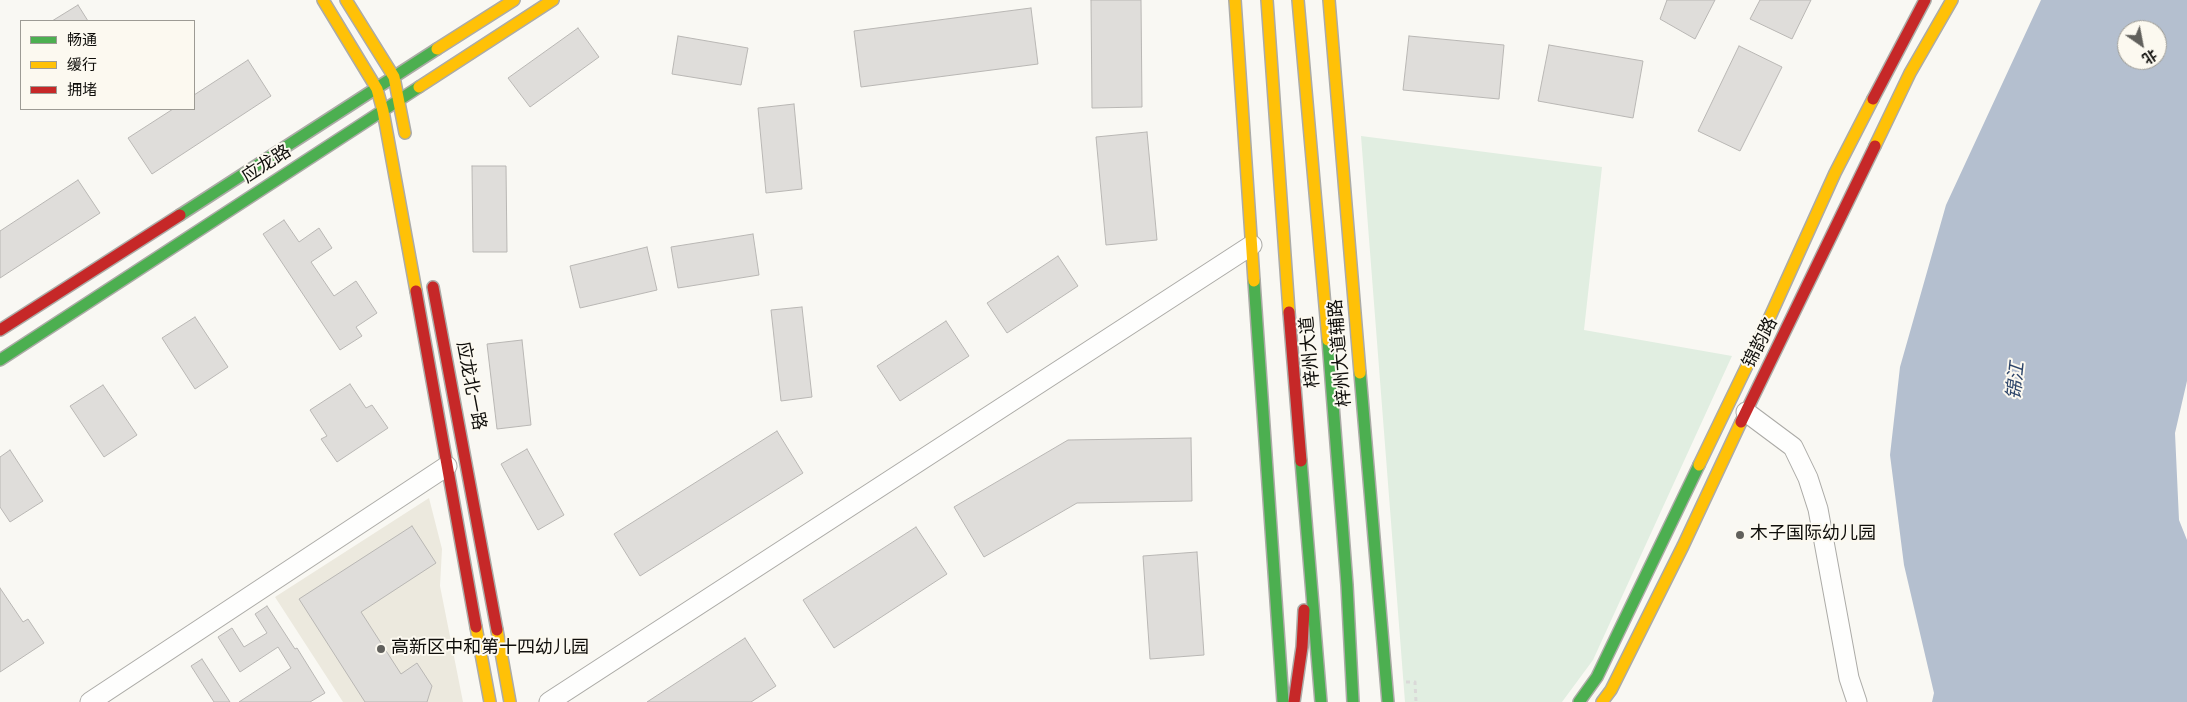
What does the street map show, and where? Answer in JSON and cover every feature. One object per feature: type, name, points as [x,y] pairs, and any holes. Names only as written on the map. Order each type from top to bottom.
[{"type":"main road","name":"应龙北一路","points":[[323,0],[377,88],[383,111],[490,702]]},
{"type":"main road","points":[[346,0],[394,77],[408,149]]},
{"type":"main road","name":"应龙路","points":[[0,330],[514,0]]},
{"type":"main road","name":"应龙路","points":[[0,360],[553,0]]},
{"type":"main road","points":[[1235,0],[1283,702]]},
{"type":"main road","name":"梓州大道","points":[[1267,0],[1321,702]]},
{"type":"main road","name":"梓州大道","points":[[1298,0],[1347,585],[1353,702]]},
{"type":"main road","name":"梓州大道辅路","points":[[1329,0],[1386,659],[1388,702]]},
{"type":"main road","name":"锦韵路","points":[[1578,702],[1597,677],[1760,341],[1835,173],[1925,0]]},
{"type":"main road","name":"锦韵路","points":[[1602,702],[1615,682],[1683,546],[1910,73],[1952,0]]},
{"type":"main road","points":[[1322,274],[1347,432]]},
{"type":"main road","name":"应龙北一路","points":[[431,275],[510,702]]},
{"type":"main road","points":[[1360,510],[1386,659]]},
{"type":"main road","points":[[1294,702],[1302,647],[1307,532]]},
{"type":"street","points":[[549,702],[1252,245]]},
{"type":"street","points":[[1746,412],[1793,447],[1808,478],[1818,510],[1849,678],[1857,702]]},
{"type":"street","points":[[90,702],[448,466]]},
{"type":"path","points":[[1415,682],[1416,702]]},
{"type":"shaded area","name":"高新区中和第十四幼儿园","points":[[429,498],[442,549],[440,586],[463,702],[343,702],[275,597]]},
{"type":"green space","points":[[1361,136],[1602,167],[1584,330],[1732,356],[1593,660],[1562,702],[1405,702]]},
{"type":"water","name":"锦江","points":[[2041,0],[2187,0],[2187,381],[2175,433],[2179,520],[2187,540],[2187,702],[1932,702],[1934,693],[1904,565],[1890,455],[1900,367],[1946,205]]},
{"type":"building","points":[[1091,0],[1141,0],[1142,107],[1092,108]]},
{"type":"building","points":[[1667,0],[1715,0],[1695,39],[1660,19]]},
{"type":"building","points":[[1760,0],[1811,0],[1792,39],[1750,19]]},
{"type":"building","points":[[78,5],[87,20],[54,20]]},
{"type":"building","points":[[1031,8],[1038,64],[861,87],[854,31]]},
{"type":"building","points":[[578,28],[599,57],[530,107],[508,78]]},
{"type":"building","points":[[678,36],[748,48],[741,85],[672,74]]},
{"type":"building","points":[[1409,36],[1504,45],[1499,99],[1403,90]]},
{"type":"building","points":[[1549,45],[1643,61],[1633,118],[1538,101]]},
{"type":"building","points":[[1739,46],[1782,67],[1740,151],[1698,131]]},
{"type":"building","points":[[248,60],[271,96],[152,174],[128,138],[171,110],[195,110],[195,94]]},
{"type":"building","points":[[794,104],[802,189],[766,193],[758,108]]},
{"type":"building","points":[[1147,132],[1157,240],[1106,245],[1096,137]]},
{"type":"building","points":[[472,166],[506,166],[507,252],[473,252]]},
{"type":"building","points":[[78,180],[100,213],[0,278],[0,231]]},
{"type":"building","points":[[284,220],[299,242],[319,228],[332,248],[311,262],[334,296],[356,281],[377,313],[356,327],[362,336],[340,350],[263,234]]},
{"type":"building","points":[[753,234],[759,275],[678,288],[671,247]]},
{"type":"building","points":[[647,247],[657,290],[580,308],[570,266]]},
{"type":"building","points":[[1058,256],[1078,286],[1007,333],[987,303]]},
{"type":"building","points":[[802,307],[812,397],[781,401],[771,310]]},
{"type":"building","points":[[195,317],[228,367],[195,389],[162,338]]},
{"type":"building","points":[[946,321],[969,356],[900,401],[877,366]]},
{"type":"building","points":[[522,340],[531,425],[497,429],[487,344]]},
{"type":"building","points":[[350,384],[366,408],[372,405],[388,428],[337,462],[321,439],[327,436],[310,410]]},
{"type":"building","points":[[103,385],[137,435],[104,457],[70,406]]},
{"type":"building","points":[[777,431],[803,473],[640,576],[614,534]]},
{"type":"building","points":[[1191,438],[1192,501],[1077,503],[984,557],[954,507],[1068,440]]},
{"type":"building","points":[[527,449],[564,515],[538,530],[501,464]]},
{"type":"building","points":[[10,450],[43,501],[10,522],[0,507],[0,457]]},
{"type":"building","points":[[412,526],[436,563],[361,612],[401,674],[417,663],[432,686],[427,702],[365,702],[299,599]]},
{"type":"building","points":[[916,527],[947,574],[834,648],[803,600]]},
{"type":"building","points":[[1197,552],[1204,655],[1150,659],[1143,556]]},
{"type":"building","points":[[0,588],[23,622],[28,619],[44,643],[0,672]]},
{"type":"building","points":[[267,606],[295,649],[297,648],[325,693],[310,702],[239,702],[291,668],[278,647],[240,672],[218,637],[232,628],[244,647],[267,633],[255,614]]},
{"type":"building","points":[[745,638],[776,686],[751,702],[647,702]]},
{"type":"building","points":[[202,659],[230,702],[214,702],[191,666]]},
{"type":"traffic: fast","points":[[180,215],[437,49]]},
{"type":"traffic: fast","points":[[0,360],[419,87]]},
{"type":"traffic: fast","points":[[1254,281],[1283,702]]},
{"type":"traffic: fast","points":[[1328,340],[1347,585],[1353,702]]},
{"type":"traffic: fast","points":[[1360,373],[1388,702]]},
{"type":"traffic: fast","points":[[1301,461],[1321,702]]},
{"type":"traffic: fast","points":[[1579,702],[1597,677],[1699,465]]},
{"type":"traffic: slow","points":[[323,0],[377,89],[383,111],[416,291]]},
{"type":"traffic: slow","points":[[346,0],[394,77],[405,133]]},
{"type":"traffic: slow","points":[[437,49],[514,0]]},
{"type":"traffic: slow","points":[[419,87],[553,0]]},
{"type":"traffic: slow","points":[[1235,0],[1254,281]]},
{"type":"traffic: slow","points":[[1267,0],[1289,312]]},
{"type":"traffic: slow","points":[[1298,0],[1328,340]]},
{"type":"traffic: slow","points":[[1329,0],[1360,373]]},
{"type":"traffic: slow","points":[[1875,146],[1910,73],[1952,0]]},
{"type":"traffic: slow","points":[[1699,465],[1759,341],[1835,173],[1873,99]]},
{"type":"traffic: slow","points":[[1602,702],[1611,690],[1683,546],[1741,422]]},
{"type":"traffic: slow","points":[[476,627],[490,702]]},
{"type":"traffic: slow","points":[[497,630],[510,702]]},
{"type":"traffic: jam","points":[[1873,99],[1925,0]]},
{"type":"traffic: jam","points":[[1741,422],[1875,146]]},
{"type":"traffic: jam","points":[[0,330],[180,215]]},
{"type":"traffic: jam","points":[[433,287],[497,630]]},
{"type":"traffic: jam","points":[[416,291],[476,627]]},
{"type":"traffic: jam","points":[[1289,312],[1301,461]]},
{"type":"traffic: jam","points":[[1294,702],[1302,647],[1304,610]]},
{"type":"place","name":"木子国际幼儿园","points":[[1740,535]]},
{"type":"place","name":"高新区中和第十四幼儿园","points":[[381,649]]}]
